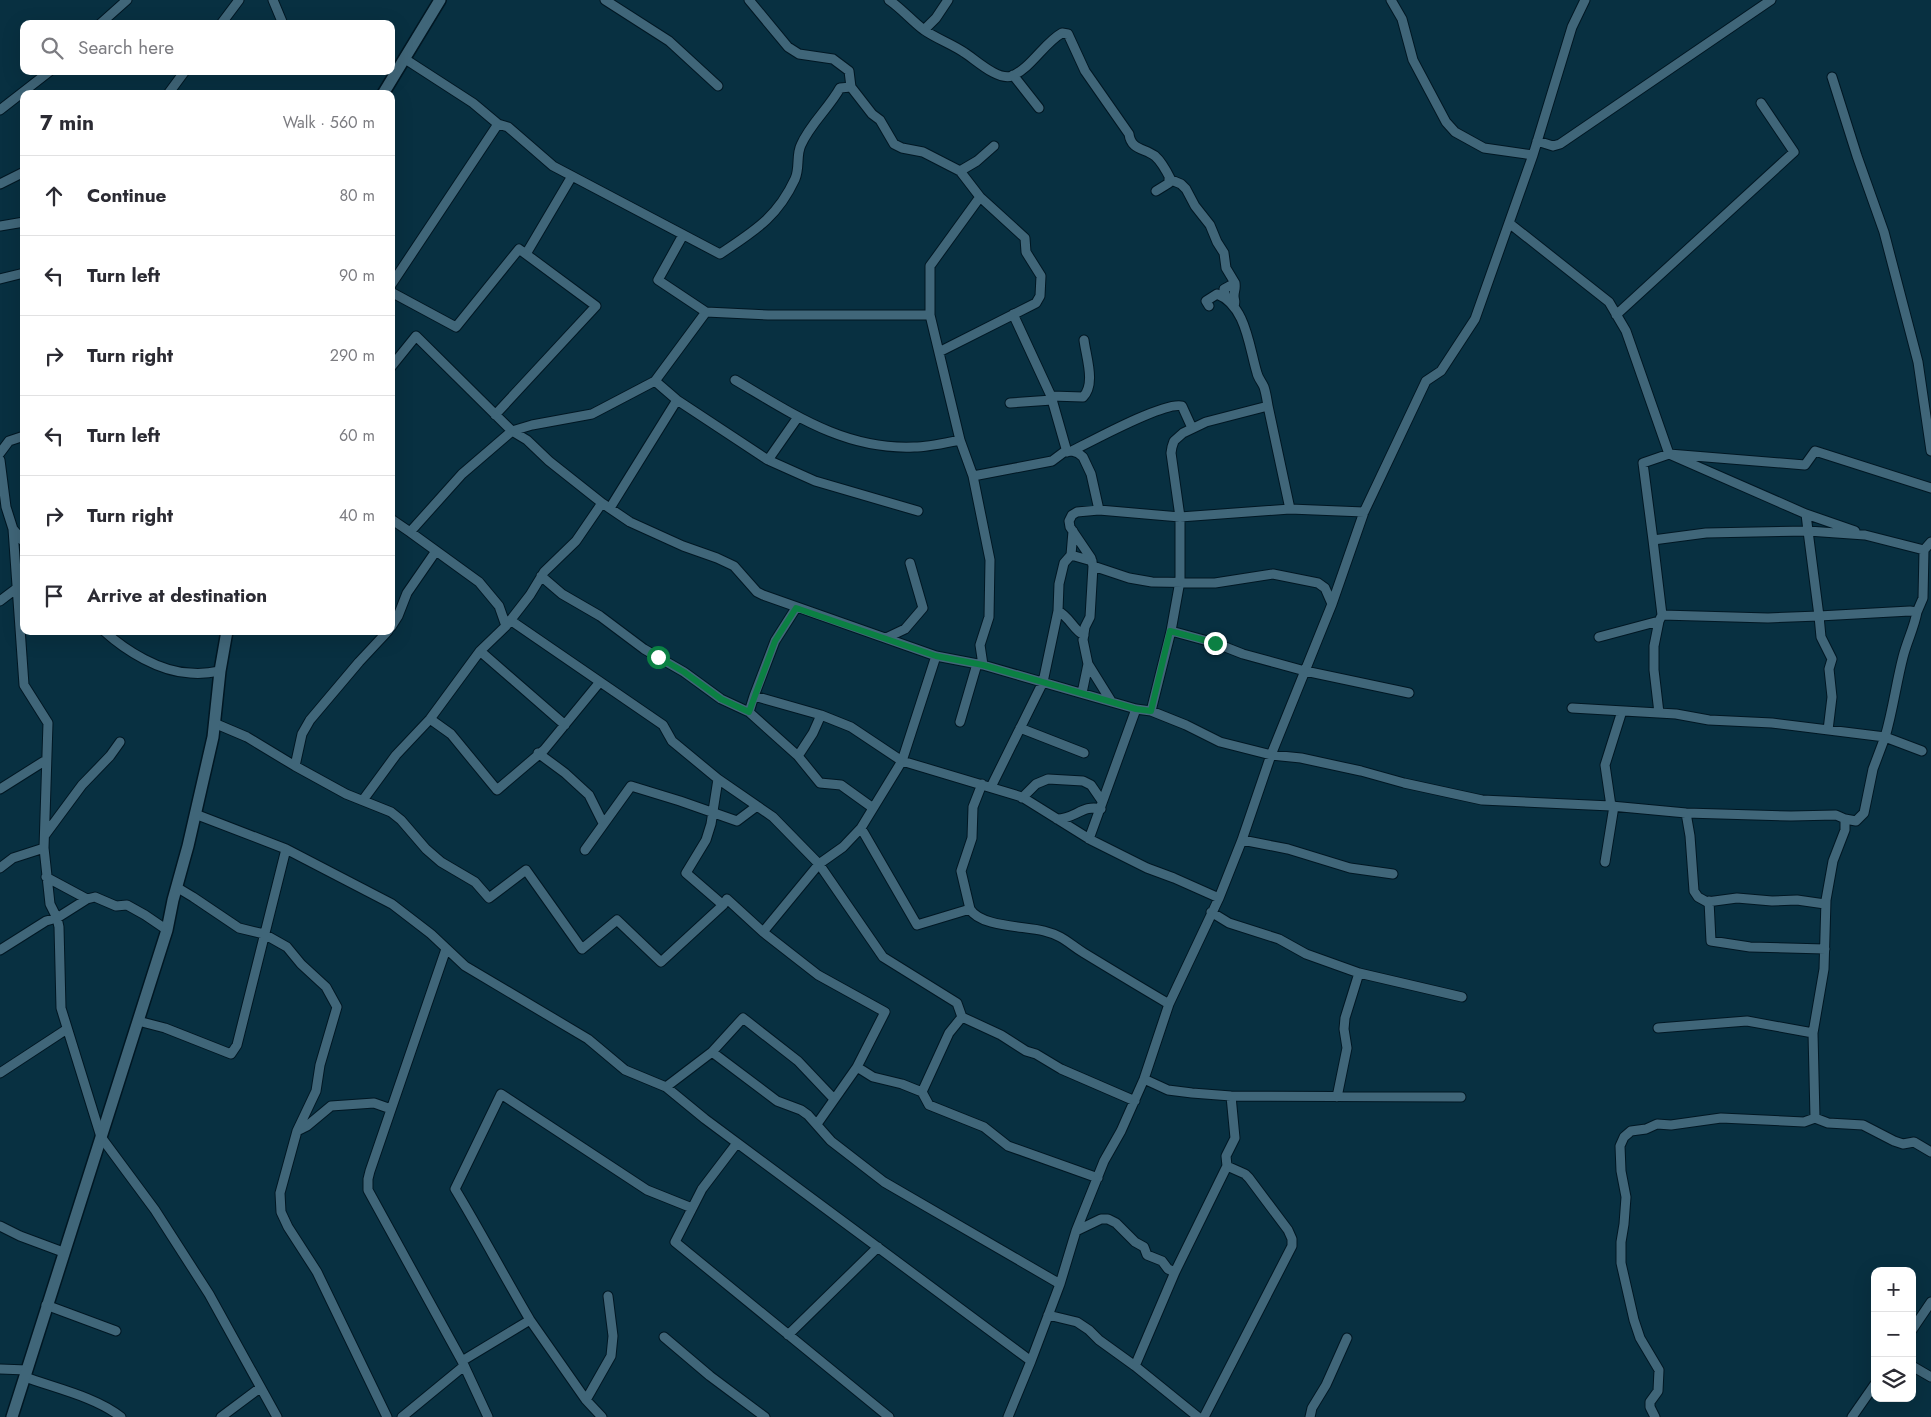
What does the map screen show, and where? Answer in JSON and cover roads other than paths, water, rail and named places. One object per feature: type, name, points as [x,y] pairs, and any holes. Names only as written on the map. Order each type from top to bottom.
[{"type":"street","points":[[104,20],[127,0]]},
{"type":"street","points":[[224,20],[239,0]]},
{"type":"street","points":[[273,0],[281,20]]},
{"type":"street","points":[[605,0],[669,41],[718,86]]},
{"type":"street","points":[[748,0],[788,47],[799,54],[833,59],[849,71],[851,87],[872,114],[880,120],[894,144],[902,148],[922,152],[960,171],[980,197],[1024,238],[1026,252],[1041,276],[1041,286],[1036,303],[939,352]]},
{"type":"street","points":[[889,0],[924,30],[964,52],[993,72],[1006,77],[1013,76],[1057,36],[1062,33],[1068,34],[1085,71],[1129,134],[1130,140],[1135,146],[1155,156],[1166,169],[1171,180],[1186,189],[1195,206],[1210,225],[1224,253],[1226,268],[1235,283],[1234,296],[1236,302],[1234,306]]},
{"type":"street","points":[[924,30],[936,18],[948,0]]},
{"type":"street","points":[[1391,0],[1402,19],[1413,60],[1446,122],[1455,132],[1484,148],[1533,155]]},
{"type":"street","points":[[1008,1417],[1060,1284],[1076,1231],[1104,1161],[1135,1100],[1169,1004],[1219,898],[1242,840],[1271,755],[1332,604],[1364,512],[1426,381],[1441,371],[1475,319],[1533,155],[1572,27],[1585,0]]},
{"type":"street","points":[[1537,141],[1553,146],[1560,144],[1771,0]]},
{"type":"street","points":[[395,75],[437,2]]},
{"type":"street","points":[[405,59],[473,103],[498,124],[508,127],[553,166],[720,254],[764,224],[777,210],[795,178],[800,147],[812,126],[840,88],[851,87]]},
{"type":"street","points":[[26,90],[45,75]]},
{"type":"street","points":[[171,90],[182,75]]},
{"type":"street","points":[[386,90],[395,75]]},
{"type":"street","points":[[1013,76],[1039,108]]},
{"type":"street","points":[[1832,77],[1884,232],[1918,362],[1931,451]]},
{"type":"street","points":[[0,110],[20,94]]},
{"type":"street","points":[[1616,315],[1794,152],[1761,103]]},
{"type":"street","points":[[395,279],[498,124]]},
{"type":"street","points":[[960,171],[977,161],[994,146]]},
{"type":"street","points":[[0,184],[20,174]]},
{"type":"street","points":[[526,254],[572,176]]},
{"type":"street","points":[[1156,191],[1169,183],[1169,179],[1171,180]]},
{"type":"street","points":[[960,722],[980,665],[980,645],[989,616],[990,560],[974,476],[960,440],[930,315],[930,266],[980,197]]},
{"type":"street","points":[[0,226],[20,223]]},
{"type":"street","points":[[1509,223],[1609,302],[1626,331],[1669,454],[1806,514],[1865,535],[1924,550]]},
{"type":"street","points":[[683,235],[658,280],[706,312],[930,315]]},
{"type":"street","points":[[395,294],[456,327],[519,249],[596,306],[495,415]]},
{"type":"street","points":[[0,279],[20,274]]},
{"type":"street","points":[[1226,299],[1224,289],[1235,283]]},
{"type":"street","points":[[1209,306],[1206,301],[1217,294],[1226,299],[1234,306],[1247,334],[1257,375],[1264,386],[1290,509]]},
{"type":"street","points":[[410,532],[462,474],[512,431],[532,425],[592,414],[655,381],[706,312]]},
{"type":"street","points":[[1013,314],[1052,398],[1069,452]]},
{"type":"street","points":[[395,362],[416,336],[512,431],[527,440],[549,461],[606,506],[630,522],[734,566],[757,592],[796,608],[936,656],[980,665],[1136,709],[1151,711],[1186,725],[1220,742],[1271,755],[1301,758],[1361,771],[1482,800],[1612,806],[1686,812],[1791,816],[1836,815],[1844,820],[1856,821],[1864,813],[1873,769],[1894,706],[1903,656],[1915,626],[1917,612],[1927,595],[1924,550],[1931,542]]},
{"type":"street","points":[[1010,404],[1052,398],[1083,397],[1087,393],[1090,381],[1084,340]]},
{"type":"street","points":[[735,380],[798,417],[828,432],[861,443],[885,447],[916,448],[960,440]]},
{"type":"street","points":[[655,381],[677,400],[768,460],[815,481],[918,511]]},
{"type":"street","points":[[363,800],[396,755],[430,719],[480,651],[508,623],[530,595],[541,576],[576,541],[606,506],[677,400]]},
{"type":"street","points":[[974,476],[1052,461],[1123,425],[1172,405],[1182,406],[1192,428]]},
{"type":"street","points":[[1151,711],[1180,582],[1180,517],[1171,453],[1174,440],[1192,428],[1206,422],[1268,406]]},
{"type":"street","points":[[768,460],[798,417]]},
{"type":"street","points":[[0,454],[9,441],[20,437]]},
{"type":"street","points":[[1659,713],[1654,670],[1654,646],[1661,618],[1643,463],[1669,454],[1805,465],[1815,451],[1931,488]]},
{"type":"street","points":[[1069,452],[1078,453],[1083,457],[1092,474],[1099,510]]},
{"type":"street","points":[[0,460],[6,507],[12,530],[20,630]]},
{"type":"street","points":[[0,498],[6,507]]},
{"type":"street","points":[[1112,701],[1088,664],[1083,640],[1085,627],[1090,617],[1092,564],[1073,532],[1069,521],[1076,512],[1099,510],[1180,517],[1290,509],[1364,512]]},
{"type":"street","points":[[1806,514],[1821,637],[1832,659],[1829,669],[1832,697],[1828,730]]},
{"type":"street","points":[[395,521],[479,582],[492,595],[508,623],[663,725],[672,741],[718,779],[773,817],[819,864],[883,957],[957,1002],[962,1017],[1001,1035],[1026,1051],[1036,1054],[1061,1069],[1135,1100]]},
{"type":"street","points":[[12,530],[20,538]]},
{"type":"street","points":[[1073,532],[1071,555],[1064,563],[1059,584],[1058,611],[1043,682],[1020,728],[973,807],[972,838],[961,871],[972,914],[998,924],[1046,931],[1067,939],[1082,952],[1169,1004]]},
{"type":"street","points":[[1653,540],[1706,533],[1808,532],[1865,535]]},
{"type":"street","points":[[395,621],[406,593],[436,551]]},
{"type":"street","points":[[1071,555],[1129,578],[1152,582],[1215,583],[1273,574],[1318,583],[1325,588],[1332,604]]},
{"type":"street","points":[[886,638],[905,629],[923,608],[910,563]]},
{"type":"street","points":[[541,576],[562,594],[600,616],[644,649],[684,672],[721,699],[749,712],[798,756],[820,783],[841,785],[873,808]]},
{"type":"street","points":[[0,601],[17,588]]},
{"type":"street","points":[[749,712],[775,641],[796,608]]},
{"type":"street","points":[[1058,611],[1067,617],[1080,633],[1084,635]]},
{"type":"street","points":[[1599,636],[1661,618],[1797,618],[1917,612]]},
{"type":"street","points":[[1170,631],[1305,671],[1409,693]]},
{"type":"street","points":[[20,635],[24,686],[48,723],[44,848],[50,904],[57,918],[60,960],[60,1008],[101,1137],[155,1210],[209,1294],[277,1417]]},
{"type":"street","points":[[110,635],[142,657],[169,669],[188,673],[220,671]]},
{"type":"street","points":[[12,1417],[46,1304],[167,930],[213,737],[220,671],[227,635]]},
{"type":"street","points":[[295,766],[302,734],[310,720],[384,635]]},
{"type":"street","points":[[480,651],[565,725]]},
{"type":"street","points":[[763,932],[819,864],[843,847],[861,828],[902,761],[936,656]]},
{"type":"street","points":[[1082,693],[1088,664]]},
{"type":"street","points":[[430,719],[451,734],[497,790],[538,753],[544,750],[599,683]]},
{"type":"street","points":[[754,696],[851,726],[902,761],[1022,798],[1089,839],[1147,868],[1219,898]]},
{"type":"street","points":[[1572,708],[1622,710],[1709,720],[1772,723],[1885,737],[1922,751]]},
{"type":"street","points":[[1089,839],[1136,709]]},
{"type":"street","points":[[1605,862],[1612,806],[1605,765],[1622,710]]},
{"type":"street","points":[[798,756],[813,733],[820,715]]},
{"type":"street","points":[[214,723],[247,737],[346,794],[391,812],[402,820],[441,862],[475,882],[489,898],[526,870],[582,949],[617,920],[661,962],[728,900],[763,932],[818,975],[885,1012],[857,1067],[816,1124]]},
{"type":"street","points":[[1020,728],[1084,753]]},
{"type":"street","points":[[44,836],[52,822],[120,742]]},
{"type":"street","points":[[538,753],[565,773],[589,795],[603,823]]},
{"type":"street","points":[[0,789],[46,760]]},
{"type":"street","points":[[718,779],[706,840],[686,873],[723,905]]},
{"type":"street","points":[[1022,798],[1036,784],[1048,779],[1083,781],[1091,785],[1102,805]]},
{"type":"street","points":[[585,850],[631,786],[713,811],[737,821],[757,806]]},
{"type":"street","points":[[1057,819],[1066,819],[1079,811],[1102,805]]},
{"type":"street","points":[[1686,812],[1690,836],[1694,891],[1698,897],[1709,901],[1738,898],[1772,901],[1797,900],[1826,904]]},
{"type":"street","points":[[195,814],[286,849],[392,904],[431,934],[466,966],[588,1039],[625,1070],[666,1087],[1031,1361]]},
{"type":"street","points":[[1815,1118],[1813,1033],[1824,969],[1826,904],[1833,861],[1845,830],[1844,820]]},
{"type":"street","points":[[861,828],[917,925],[970,909]]},
{"type":"street","points":[[1242,840],[1288,849],[1350,868],[1393,874]]},
{"type":"street","points":[[0,868],[13,858],[44,848]]},
{"type":"street","points":[[138,1021],[165,1028],[230,1054],[236,1045],[286,849]]},
{"type":"street","points":[[46,877],[88,899]]},
{"type":"street","points":[[178,888],[239,928],[264,934],[287,947],[301,964],[326,987],[337,1007],[320,1065],[316,1091],[297,1131],[280,1193],[281,1212],[288,1227],[317,1272],[387,1417]]},
{"type":"street","points":[[0,950],[46,921],[57,918],[88,899],[95,897],[116,906],[127,905],[167,930]]},
{"type":"street","points":[[1709,901],[1711,941],[1750,947],[1825,949]]},
{"type":"street","points":[[1211,912],[1229,923],[1278,939],[1306,954],[1359,973],[1462,996]]},
{"type":"street","points":[[446,949],[370,1171],[368,1190],[463,1364],[488,1417]]},
{"type":"street","points":[[1337,1097],[1347,1048],[1344,1029],[1345,1018],[1359,973]]},
{"type":"street","points":[[922,1092],[949,1033],[962,1017]]},
{"type":"street","points":[[666,1087],[712,1052],[743,1018],[798,1061],[834,1099]]},
{"type":"street","points":[[1658,1028],[1747,1022],[1813,1033]]},
{"type":"street","points":[[0,1073],[67,1029]]},
{"type":"street","points":[[712,1052],[777,1101],[801,1110],[831,1141],[884,1182],[1060,1284]]},
{"type":"street","points":[[857,1067],[873,1077],[902,1084],[922,1092],[929,1105],[984,1127],[1008,1146],[1098,1178]]},
{"type":"street","points":[[1144,1079],[1168,1090],[1232,1096],[1461,1097]]},
{"type":"street","points":[[602,1417],[586,1400],[530,1320],[455,1189],[501,1094],[647,1190],[692,1208]]},
{"type":"street","points":[[1136,1366],[1175,1272],[1227,1166],[1226,1156],[1235,1138],[1232,1096]]},
{"type":"street","points":[[297,1131],[307,1126],[331,1106],[374,1103],[391,1109]]},
{"type":"street","points":[[1655,1417],[1650,1407],[1650,1402],[1658,1391],[1659,1370],[1640,1338],[1621,1263],[1620,1242],[1624,1224],[1626,1197],[1621,1171],[1620,1146],[1624,1137],[1631,1131],[1657,1124],[1671,1125],[1721,1118],[1804,1122],[1815,1118],[1828,1123],[1863,1124],[1894,1141],[1903,1144],[1914,1142],[1931,1152]]},
{"type":"street","points":[[737,1142],[702,1189],[674,1242],[889,1417]]},
{"type":"street","points":[[1204,1417],[1292,1246],[1292,1239],[1288,1230],[1249,1178],[1245,1174],[1227,1166]]},
{"type":"street","points":[[1076,1231],[1101,1219],[1116,1222],[1135,1242],[1144,1247],[1148,1255],[1162,1261],[1168,1269],[1175,1272]]},
{"type":"street","points":[[0,1226],[20,1236],[64,1252]]},
{"type":"street","points":[[788,1335],[878,1248]]},
{"type":"street","points":[[586,1400],[611,1356],[613,1336],[608,1296]]},
{"type":"street","points":[[1916,1324],[1931,1302]]},
{"type":"street","points":[[46,1304],[116,1331]]},
{"type":"street","points":[[1048,1315],[1077,1322],[1089,1330],[1099,1340],[1136,1366],[1198,1417]]},
{"type":"street","points":[[402,1417],[463,1364],[530,1320]]},
{"type":"street","points":[[664,1337],[710,1376],[765,1417]]},
{"type":"street","points":[[1310,1417],[1312,1408],[1326,1385],[1347,1338]]},
{"type":"street","points":[[1916,1368],[1931,1377]]},
{"type":"street","points":[[0,1369],[26,1374],[96,1402],[121,1417]]},
{"type":"street","points":[[221,1417],[260,1388]]},
{"type":"street","points":[[1852,1417],[1871,1390]]}]
